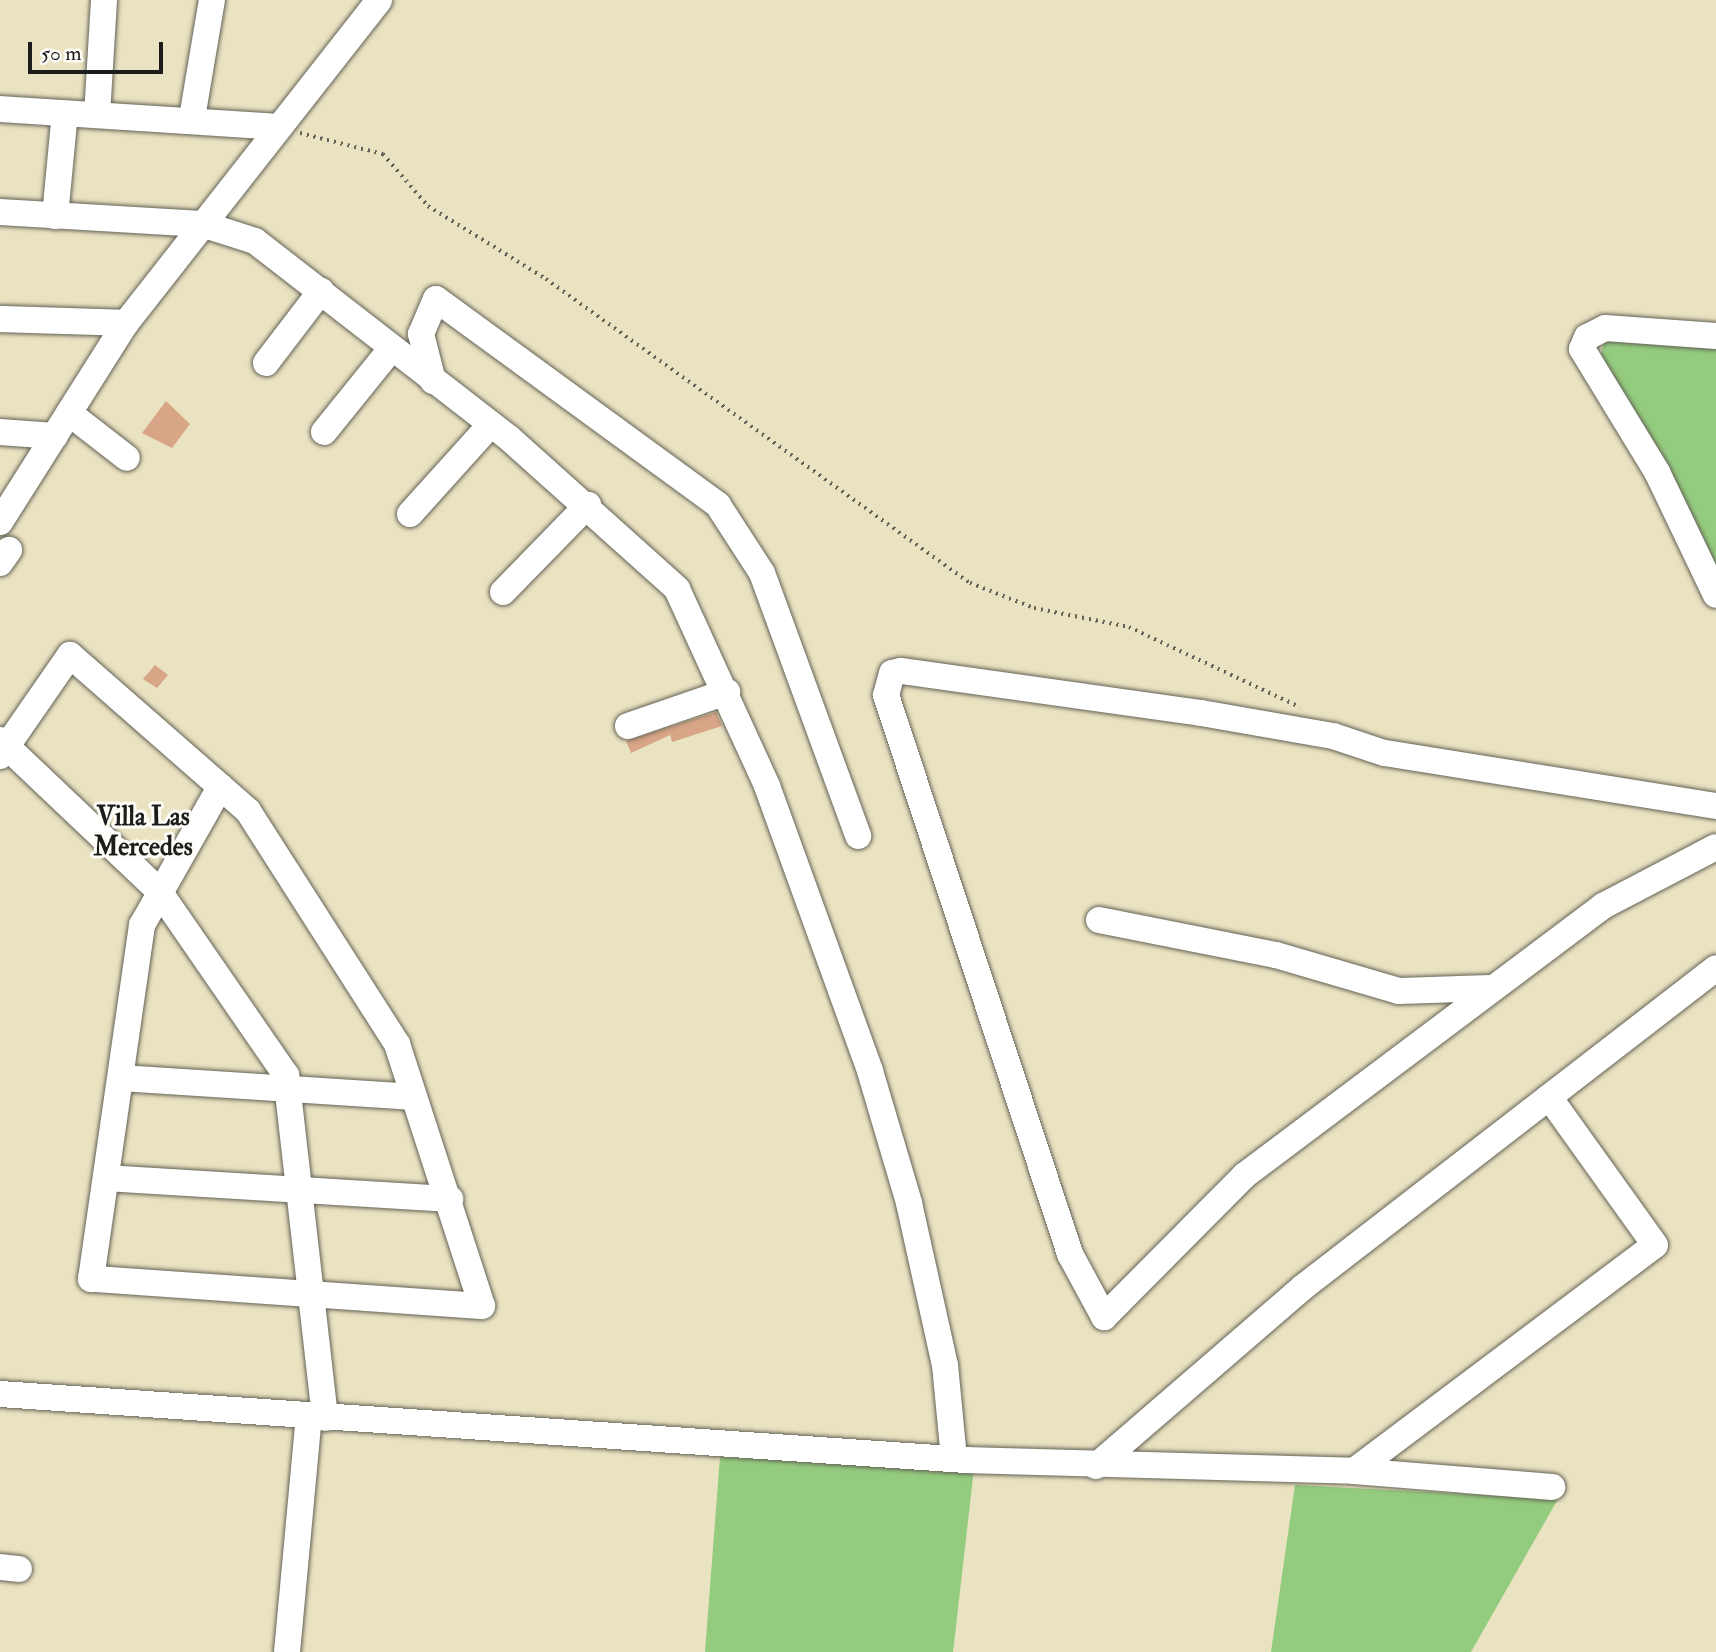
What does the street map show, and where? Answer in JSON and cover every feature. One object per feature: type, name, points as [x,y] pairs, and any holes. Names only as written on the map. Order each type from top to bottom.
[{"type":"street","points":[[97,115],[104,0]]},
{"type":"street","points":[[192,118],[212,0]]},
{"type":"street","points":[[0,522],[125,323],[379,0]]},
{"type":"street","points":[[0,109],[192,118],[278,127]]},
{"type":"street","points":[[55,216],[65,113]]},
{"type":"street","points":[[0,212],[202,224],[255,241],[491,424],[588,505],[677,589],[727,692],[870,1071],[909,1203],[945,1364],[954,1459]]},
{"type":"street","points":[[266,363],[321,291]]},
{"type":"street","points":[[433,381],[421,334],[436,299],[718,505],[762,573],[858,836]]},
{"type":"street","points":[[0,319],[125,323]]},
{"type":"street","points":[[1716,336],[1605,328],[1587,337],[1583,349],[1657,472],[1716,595]]},
{"type":"street","points":[[324,432],[391,349]]},
{"type":"street","points":[[69,413],[127,458]]},
{"type":"street","points":[[410,514],[491,424]]},
{"type":"street","points":[[0,432],[55,436]]},
{"type":"street","points":[[503,592],[588,505]]},
{"type":"street","points":[[219,787],[187,839],[159,891],[142,925],[91,1279],[312,1293],[482,1306],[450,1199],[397,1044],[262,831],[219,787],[70,655],[2,745],[159,891],[188,929],[291,1091],[312,1293],[317,1417],[287,1652]]},
{"type":"street","points":[[1716,806],[1384,753],[1334,736],[892,673],[886,695],[1070,1254],[1098,1312],[1104,1317],[1130,1296],[1245,1175],[1490,988],[1623,893],[1716,847]]},
{"type":"street","points":[[628,726],[727,692]]},
{"type":"street","points":[[187,839],[182,887],[188,929]]},
{"type":"street","points":[[1099,920],[1276,955],[1378,988],[1412,993],[1490,988]]},
{"type":"street","points":[[1096,1466],[1302,1288],[1716,968]]},
{"type":"street","points":[[122,1078],[413,1097]]},
{"type":"street","points":[[1354,1471],[1655,1245],[1549,1097]]},
{"type":"street","points":[[106,1178],[450,1199]]},
{"type":"street","points":[[0,1394],[954,1459],[1096,1466],[1354,1471],[1552,1487]]},
{"type":"path","points":[[278,127],[383,154],[428,206],[546,279],[970,583],[1034,608],[1129,627],[1218,664],[1291,700],[1334,736]]},
{"type":"green space","points":[[1605,337],[1716,348],[1716,568],[1600,359]]},
{"type":"green space","points":[[720,1457],[974,1469],[953,1652],[705,1652]]},
{"type":"green space","points":[[1295,1485],[1558,1499],[1471,1652],[1271,1652]]},
{"type":"building","points":[[166,401],[190,424],[172,448],[142,433]]},
{"type":"building","points":[[155,665],[168,675],[157,688],[143,679]]},
{"type":"building","points":[[716,712],[722,726],[672,742],[670,735],[631,753],[626,741]]},
{"type":"district","name":"Villa Las Mercedes","points":[[143,833]]}]
